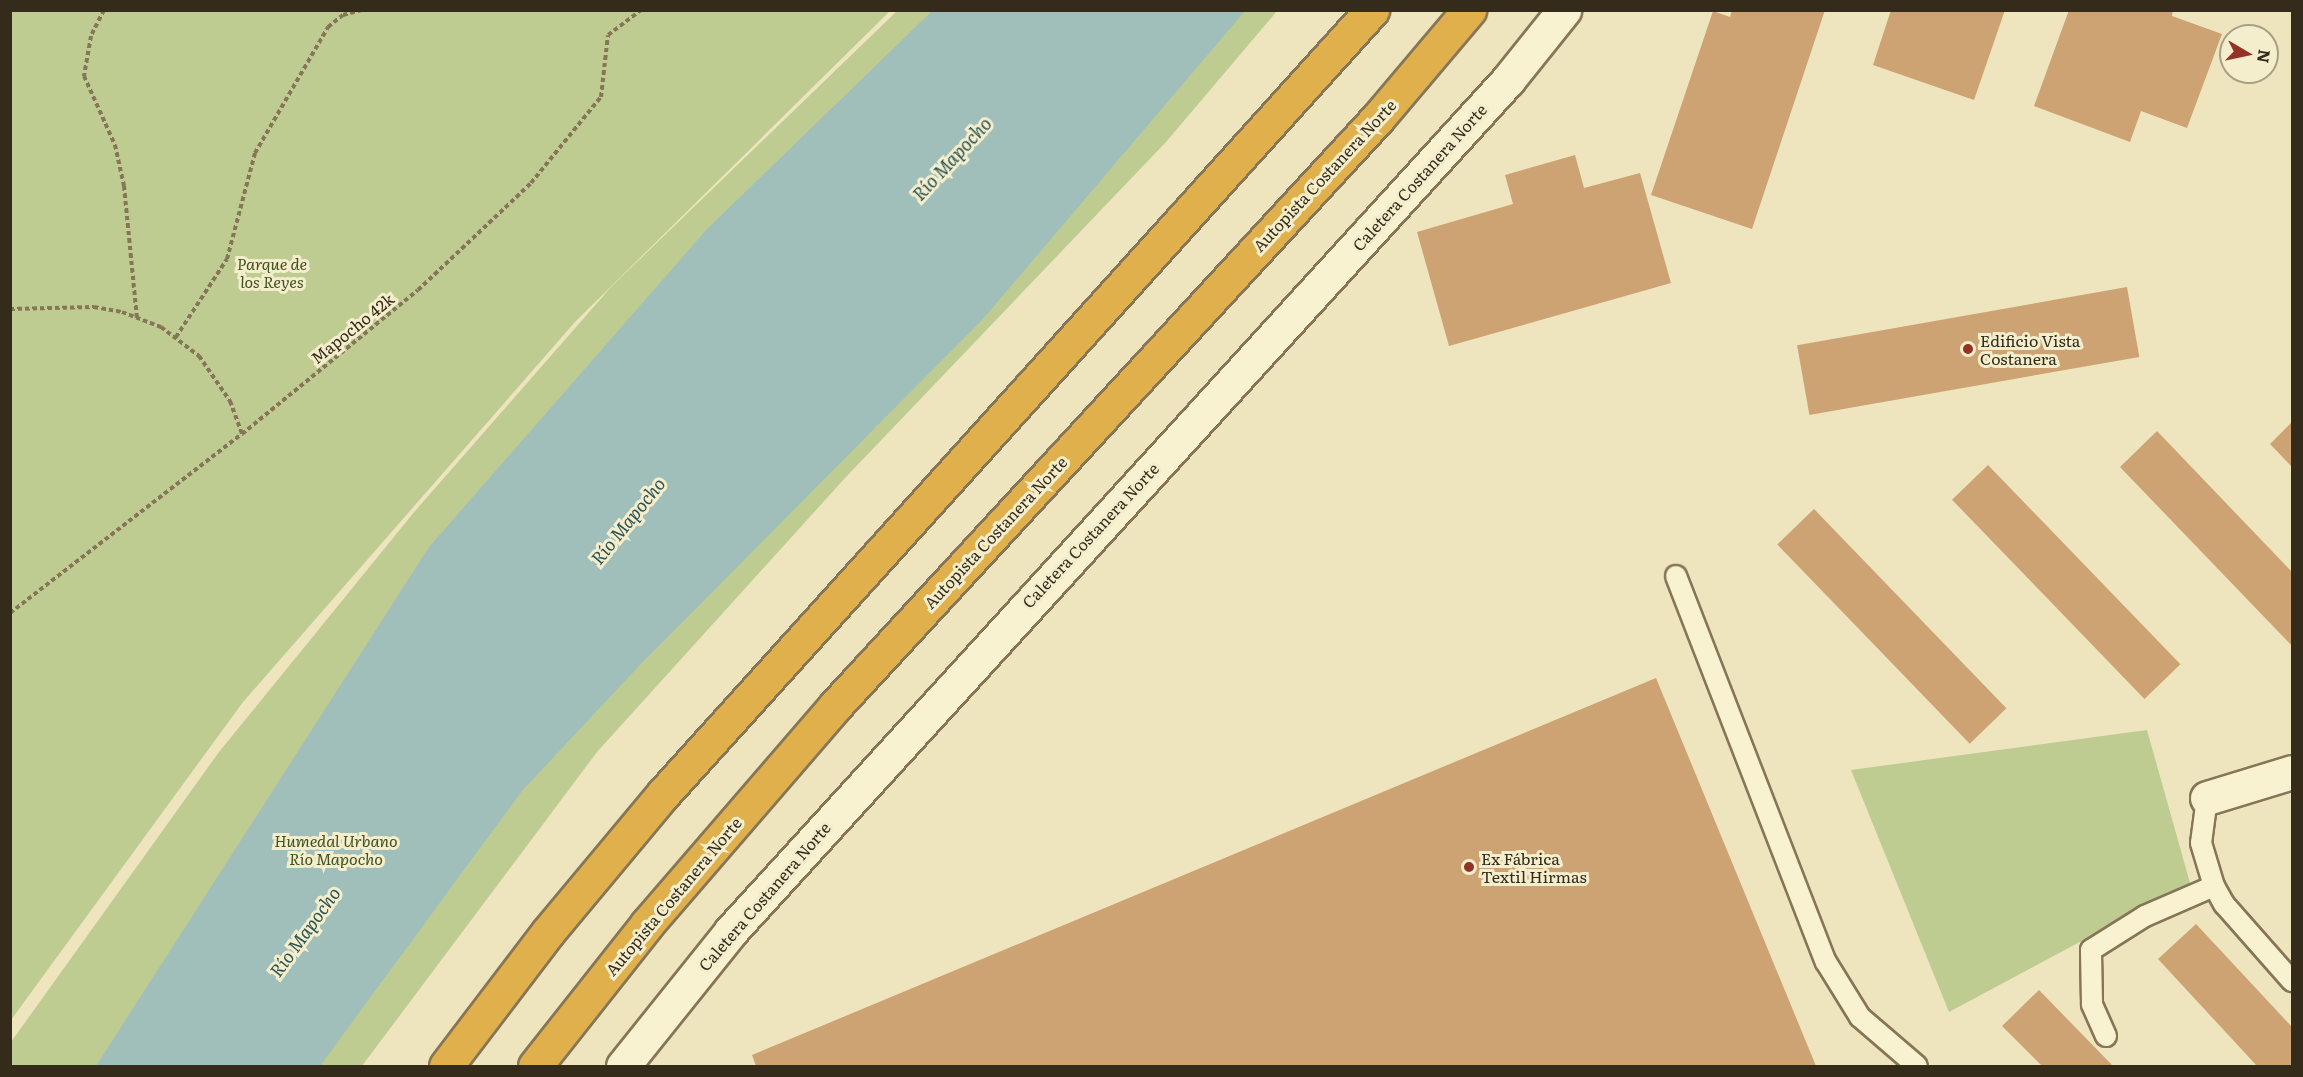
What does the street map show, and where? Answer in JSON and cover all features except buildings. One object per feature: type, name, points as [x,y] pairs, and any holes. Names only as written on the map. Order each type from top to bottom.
[{"type":"highway","points":[[446,1066],[548,932],[664,793],[1372,10]]},
{"type":"highway","name":"Autopista Costanera Norte","points":[[536,1066],[647,924],[836,705],[1377,118],[1469,10]]},
{"type":"street","name":"Caletera Costanera Norte","points":[[623,1066],[731,931],[1508,80],[1564,10]]},
{"type":"street","points":[[2206,798],[2292,772]]},
{"type":"lane","points":[[1676,576],[1826,962],[1860,1017],[1917,1066]]},
{"type":"lane","points":[[2206,798],[2201,843],[2214,886],[2224,904],[2292,981]]},
{"type":"lane","points":[[2106,1036],[2092,1004],[2091,950],[2145,916],[2214,886]]},
{"type":"path","points":[[104,10],[91,36],[84,76],[115,144],[124,186],[137,318]]},
{"type":"path","points":[[176,337],[227,259],[261,143],[328,27],[343,15],[362,10]]},
{"type":"path","name":"Mapocho 42k","points":[[10,613],[242,434],[418,290],[531,183],[601,97],[608,35],[641,10]]},
{"type":"path","points":[[10,309],[94,307],[137,318],[176,337],[213,375],[230,401],[242,434]]},
{"type":"green space","name":"Parque de los Reyes","points":[[11,10],[890,11],[575,322],[243,702],[11,1020]]},
{"type":"green space","name":"Humedal Urbano Río Mapocho","points":[[897,11],[1277,11],[1166,142],[845,478],[597,752],[362,1066],[11,1066],[11,1042],[219,752],[415,511],[611,287]]},
{"type":"green space","points":[[2147,730],[2190,883],[1949,1012],[1851,770]]},
{"type":"water","name":"Humedal Urbano Río Mapocho","points":[[932,11],[1245,11],[983,319],[638,667],[522,791],[320,1066],[96,1066],[429,547],[707,229]]},
{"type":"place","name":"Edificio Vista Costanera","points":[[1968,349]]},
{"type":"place","name":"Ex Fábrica Textil Hirmas","points":[[1469,867]]},
{"type":"water label","name":"Río Mapocho","points":[[952,159]]},
{"type":"water label","name":"Río Mapocho","points":[[628,521]]},
{"type":"water label","name":"Río Mapocho","points":[[305,932]]}]
